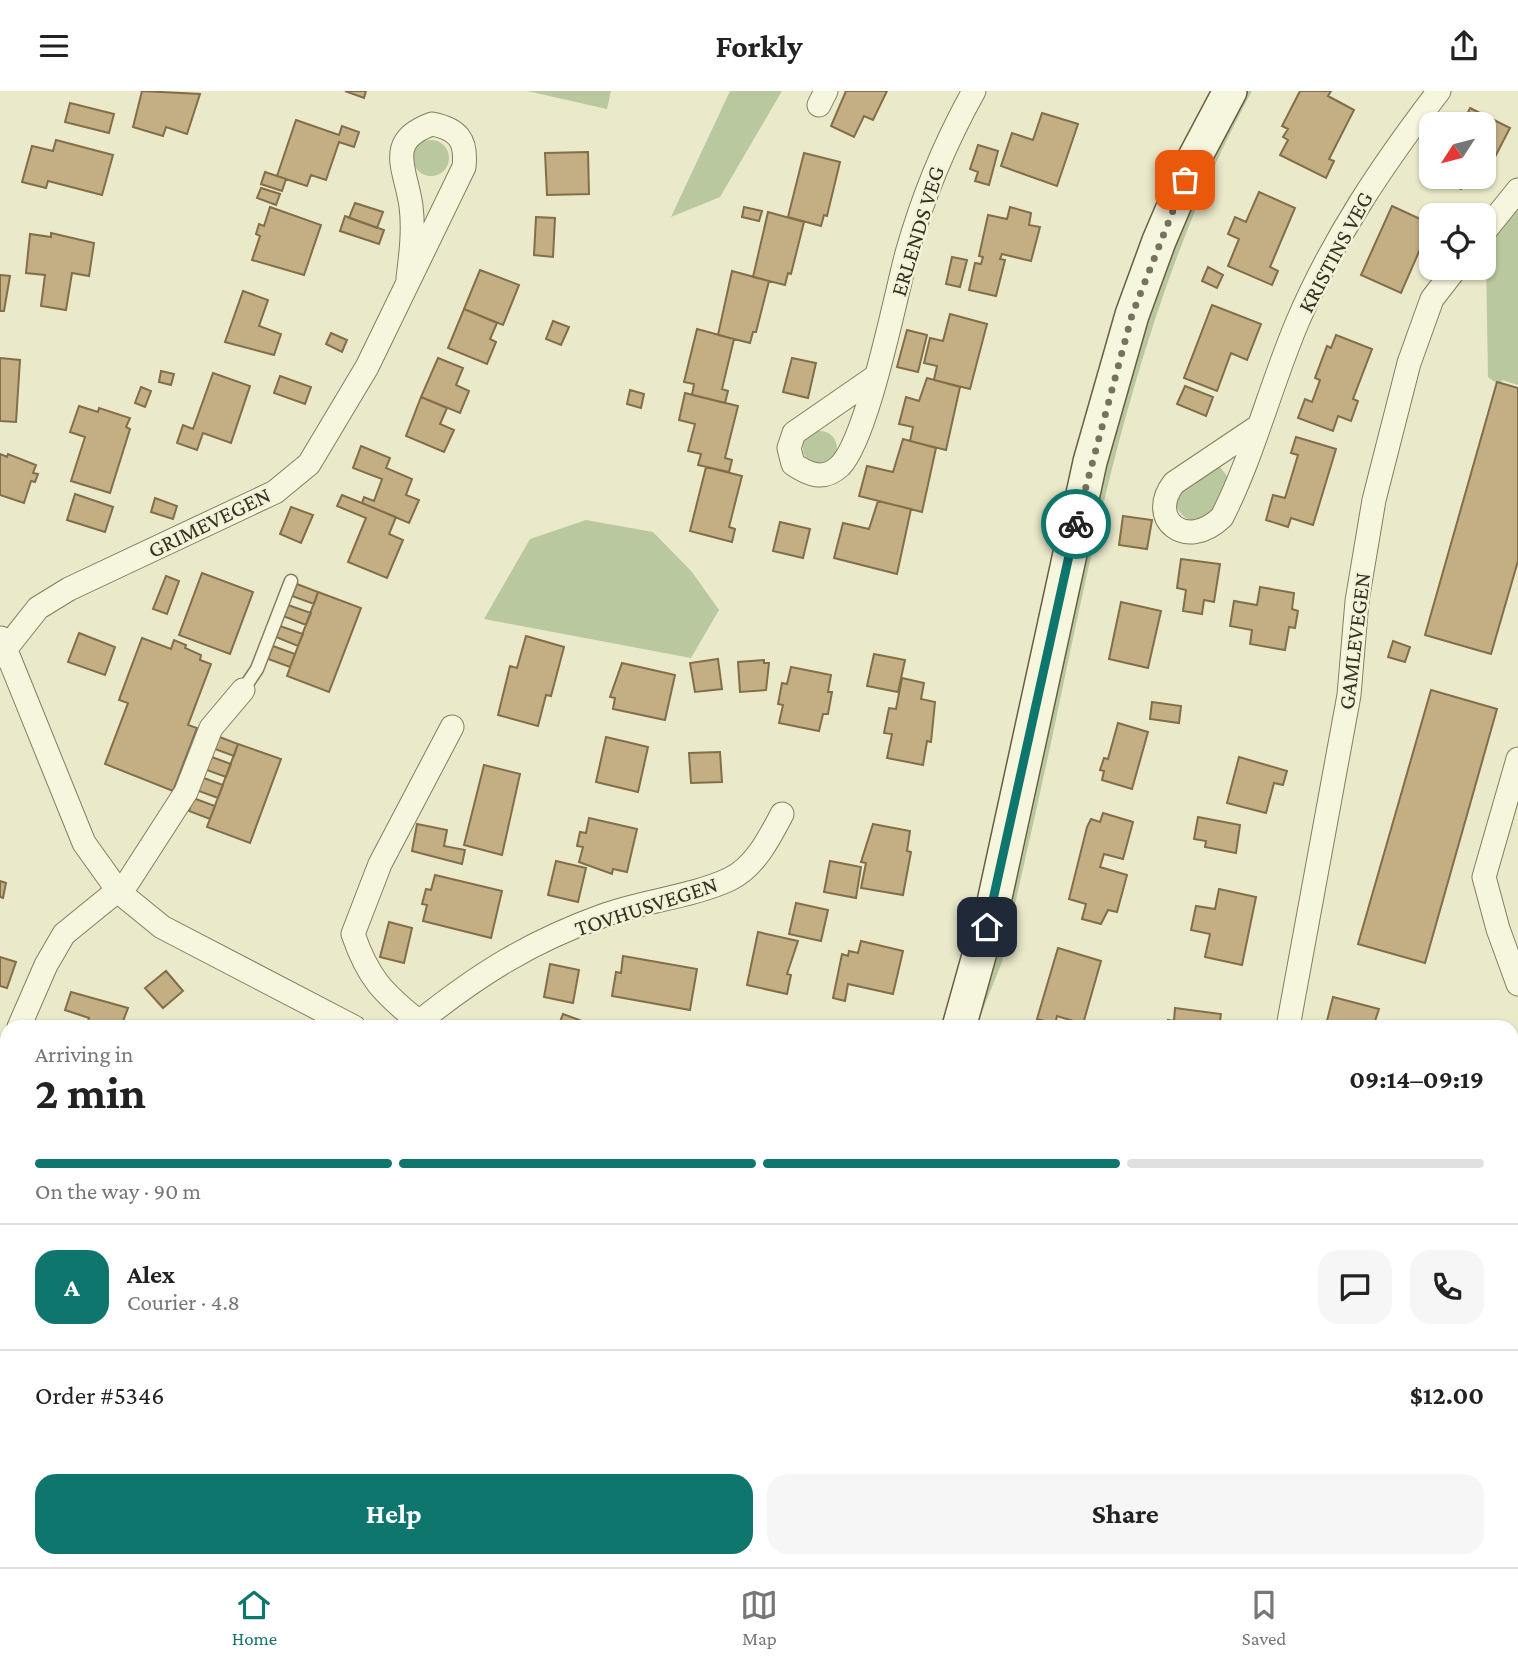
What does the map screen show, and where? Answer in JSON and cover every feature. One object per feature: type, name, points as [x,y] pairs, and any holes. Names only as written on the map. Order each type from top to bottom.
[{"type":"street","name":"ERLENDS VEG","points":[[875,377],[908,251],[932,176],[974,91]]},
{"type":"street","points":[[961,1020],[994,902],[1090,462],[1132,315],[1159,240],[1194,159],[1230,91]]},
{"type":"street","name":"KRISTINS VEG","points":[[1256,428],[1174,483],[1165,494],[1164,502],[1164,510],[1172,525],[1185,533],[1198,534],[1209,530],[1222,517],[1298,320],[1340,234],[1386,160],[1440,91]]},
{"type":"street","name":"GRIMEVEGEN","points":[[2,647],[38,608],[48,601],[275,492],[309,464],[367,367],[464,167],[466,150],[459,136],[445,126],[432,124],[407,137],[401,149],[401,165],[411,205],[408,278]]},
{"type":"street","points":[[1496,217],[1518,190]]},
{"type":"street","name":"GAMLEVEGEN","points":[[1289,1020],[1349,695],[1357,601],[1374,499],[1409,363],[1432,299],[1447,280]]},
{"type":"street","points":[[2,647],[85,843],[119,892],[162,927],[341,1020]]},
{"type":"street","points":[[22,1020],[46,965],[64,934],[119,892],[186,792],[211,728],[243,690]]},
{"type":"street","name":"TOVHUSVEGEN","points":[[414,1020],[388,997],[364,965],[353,934],[380,864],[452,727]]},
{"type":"street","points":[[1518,759],[1484,877],[1497,929],[1518,984]]},
{"type":"street","name":"TOVHUSVEGEN","points":[[423,1020],[476,977],[531,947],[603,915],[732,879],[764,848],[782,814]]},
{"type":"lane","points":[[243,690],[257,669],[291,581]]},
{"type":"green space","points":[[527,91],[611,91],[607,109]]},
{"type":"green space","points":[[730,91],[782,91],[720,197],[671,217]]},
{"type":"green space","points":[[1246,91],[1252,91],[1215,165],[1183,241],[1131,397],[1091,558],[1002,962],[978,1020],[1017,878],[1115,425],[1155,297],[1207,172]]},
{"type":"green space","points":[[431,140],[444,145],[449,158],[444,171],[431,176],[418,171],[413,158],[418,145]]},
{"type":"green space","points":[[1518,203],[1518,385],[1502,380],[1500,386],[1488,377],[1486,280],[1496,280],[1496,231]]},
{"type":"green space","points":[[820,431],[832,436],[837,448],[832,460],[820,465],[808,460],[803,448],[808,436]]},
{"type":"green space","points":[[1219,466],[1227,476],[1215,506],[1200,519],[1192,521],[1184,517],[1176,506],[1178,493]]},
{"type":"green space","points":[[586,520],[653,532],[692,572],[719,610],[691,658],[484,619],[530,539]]},
{"type":"building","points":[[142,91],[200,94],[187,134],[166,127],[163,136],[133,127]]},
{"type":"building","points":[[345,91],[366,91],[364,98]]},
{"type":"building","points":[[846,91],[887,91],[873,120],[864,116],[854,137],[831,126]]},
{"type":"building","points":[[1300,91],[1331,91],[1328,96],[1354,110],[1329,159],[1334,161],[1326,178],[1280,155],[1288,140],[1283,137],[1288,129],[1282,126]]},
{"type":"building","points":[[70,103],[114,114],[109,133],[65,122]]},
{"type":"building","points":[[1042,113],[1078,124],[1057,186],[1001,166],[1012,133],[1033,140]]},
{"type":"building","points":[[296,120],[339,135],[342,126],[359,132],[354,147],[339,142],[326,180],[311,175],[307,186],[277,176]]},
{"type":"building","points":[[1496,121],[1510,128],[1496,155]]},
{"type":"building","points":[[56,140],[113,155],[102,195],[48,181],[46,188],[22,182],[32,146],[53,151]]},
{"type":"building","points":[[978,145],[998,151],[989,185],[975,181],[978,172],[970,169]]},
{"type":"building","points":[[588,152],[589,194],[547,195],[545,153]]},
{"type":"building","points":[[804,153],[840,162],[827,216],[824,215],[821,226],[788,217]]},
{"type":"building","points":[[265,172],[286,179],[282,191],[261,184]]},
{"type":"building","points":[[261,188],[280,194],[276,205],[257,198]]},
{"type":"building","points":[[1259,192],[1295,208],[1270,267],[1278,271],[1272,285],[1228,266],[1239,239],[1228,234],[1235,217],[1246,222]]},
{"type":"building","points":[[355,203],[383,212],[377,228],[349,218]]},
{"type":"building","points":[[1392,206],[1419,218],[1419,252],[1401,293],[1361,275]]},
{"type":"building","points":[[270,207],[321,225],[304,275],[252,260],[260,236],[256,234],[259,224],[264,226]]},
{"type":"building","points":[[744,207],[762,211],[759,221],[742,217]]},
{"type":"building","points":[[1010,207],[1031,213],[1029,225],[1040,227],[1031,261],[1002,254],[1000,259],[1005,260],[996,296],[969,290],[975,263],[981,264],[983,257],[979,256],[988,215],[1007,219]]},
{"type":"building","points":[[768,212],[804,222],[791,274],[788,273],[785,285],[753,277]]},
{"type":"building","points":[[345,216],[384,230],[379,244],[340,231]]},
{"type":"building","points":[[536,217],[555,218],[553,257],[534,255]]},
{"type":"building","points":[[51,233],[94,243],[89,276],[72,273],[66,310],[41,306],[45,275],[26,273],[30,234],[51,237]]},
{"type":"building","points":[[952,257],[967,260],[960,287],[946,284]]},
{"type":"building","points":[[1208,267],[1223,275],[1217,288],[1202,281]]},
{"type":"building","points":[[480,270],[519,285],[503,325],[464,309]]},
{"type":"building","points":[[732,271],[769,281],[756,332],[753,332],[750,343],[718,335]]},
{"type":"building","points":[[0,275],[10,276],[4,311],[0,311]]},
{"type":"building","points":[[243,291],[268,300],[259,326],[281,334],[274,355],[225,342]]},
{"type":"building","points":[[1212,305],[1261,324],[1247,360],[1231,353],[1217,391],[1184,378]]},
{"type":"building","points":[[464,309],[497,323],[490,339],[496,342],[487,364],[448,348]]},
{"type":"building","points":[[950,314],[987,324],[970,389],[934,380],[937,366],[924,363],[930,338],[943,341]]},
{"type":"building","points":[[553,321],[569,327],[561,345],[546,339]]},
{"type":"building","points":[[697,329],[734,339],[722,389],[728,391],[725,403],[692,395],[694,384],[684,382]]},
{"type":"building","points":[[907,330],[927,335],[918,372],[897,367]]},
{"type":"building","points":[[331,333],[347,340],[342,352],[326,344]]},
{"type":"building","points":[[1336,335],[1372,349],[1353,399],[1358,401],[1351,421],[1338,416],[1333,431],[1298,418],[1305,399],[1312,402],[1320,380],[1315,378],[1327,346],[1331,348]]},
{"type":"building","points":[[0,358],[20,360],[16,422],[0,421]]},
{"type":"building","points":[[438,358],[463,368],[456,385],[469,391],[460,413],[421,397]]},
{"type":"building","points":[[792,358],[816,363],[808,398],[783,392]]},
{"type":"building","points":[[161,371],[174,374],[171,385],[159,382]]},
{"type":"building","points":[[213,373],[250,386],[231,443],[203,433],[197,450],[177,443],[183,425],[193,429]]},
{"type":"building","points":[[280,376],[311,387],[305,404],[274,393]]},
{"type":"building","points":[[927,378],[960,387],[946,450],[910,441],[913,427],[899,424],[906,397],[919,401]]},
{"type":"building","points":[[1497,382],[1518,388],[1518,561],[1491,654],[1425,635]]},
{"type":"building","points":[[1185,386],[1213,397],[1206,416],[1177,404]]},
{"type":"building","points":[[141,387],[151,391],[145,407],[135,403]]},
{"type":"building","points":[[630,390],[644,394],[641,408],[627,404]]},
{"type":"building","points":[[685,393],[738,406],[725,458],[732,460],[729,472],[698,465],[701,454],[688,451],[695,424],[679,420]]},
{"type":"building","points":[[421,397],[447,408],[440,424],[454,430],[444,452],[406,436]]},
{"type":"building","points":[[79,406],[98,412],[99,408],[130,418],[126,427],[130,429],[110,493],[71,481],[85,437],[70,432]]},
{"type":"building","points":[[1296,437],[1336,449],[1313,525],[1291,518],[1288,527],[1266,520],[1273,495],[1285,498],[1298,455],[1291,453]]},
{"type":"building","points":[[903,439],[936,448],[922,512],[859,496],[867,466],[893,472]]},
{"type":"building","points":[[361,446],[390,458],[386,468],[412,479],[406,495],[419,500],[409,523],[362,503],[364,497],[374,501],[382,479],[353,468]]},
{"type":"building","points":[[0,454],[7,457],[8,454],[36,465],[33,473],[38,474],[35,482],[31,481],[24,503],[0,495]]},
{"type":"building","points":[[706,467],[742,476],[729,527],[735,529],[732,542],[690,531]]},
{"type":"building","points":[[75,494],[113,507],[105,532],[67,520]]},
{"type":"building","points":[[342,495],[396,517],[389,534],[403,540],[387,578],[348,562],[366,518],[337,506]]},
{"type":"building","points":[[155,498],[177,506],[173,519],[151,512]]},
{"type":"building","points":[[878,501],[911,509],[897,574],[834,558],[843,523],[869,529]]},
{"type":"building","points":[[291,507],[313,515],[301,543],[280,534]]},
{"type":"building","points":[[1123,516],[1152,520],[1147,549],[1119,545]]},
{"type":"building","points":[[780,522],[810,529],[803,558],[773,551]]},
{"type":"building","points":[[1181,559],[1220,564],[1214,602],[1204,600],[1202,614],[1183,611],[1186,590],[1177,588]]},
{"type":"building","points":[[202,573],[253,592],[230,654],[179,635]]},
{"type":"building","points":[[166,576],[179,581],[167,614],[153,609]]},
{"type":"building","points":[[297,584],[318,592],[314,604],[292,596]]},
{"type":"building","points":[[1260,587],[1294,593],[1292,609],[1298,611],[1295,628],[1289,627],[1285,650],[1250,644],[1252,630],[1230,626],[1234,601],[1257,605]]},
{"type":"building","points":[[318,592],[361,608],[329,692],[287,676]]},
{"type":"building","points":[[1121,602],[1161,611],[1148,668],[1109,659]]},
{"type":"building","points":[[288,605],[311,613],[306,625],[283,616]]},
{"type":"building","points":[[280,626],[303,634],[298,646],[276,637]]},
{"type":"building","points":[[79,633],[115,647],[105,675],[68,662]]},
{"type":"building","points":[[526,636],[564,647],[551,696],[546,695],[538,726],[498,715],[510,666],[517,668]]},
{"type":"building","points":[[142,638],[171,649],[174,640],[201,655],[200,660],[211,664],[188,725],[197,728],[173,791],[105,764],[128,703],[119,700]]},
{"type":"building","points":[[1393,641],[1410,647],[1405,662],[1388,657]]},
{"type":"building","points":[[273,646],[295,654],[290,667],[268,659]]},
{"type":"building","points":[[874,654],[905,660],[898,692],[867,686]]},
{"type":"building","points":[[718,659],[722,689],[695,692],[690,663]]},
{"type":"building","points":[[764,660],[764,663],[769,663],[766,690],[740,692],[738,662]]},
{"type":"building","points":[[622,663],[675,675],[665,720],[613,709],[615,698],[610,697]]},
{"type":"building","points":[[791,667],[831,675],[828,692],[832,692],[828,714],[823,714],[819,731],[779,723],[783,705],[778,704],[782,683],[787,684]]},
{"type":"building","points":[[902,678],[924,683],[921,699],[935,702],[931,742],[927,741],[923,765],[887,758],[892,734],[884,733],[889,708],[896,709]]},
{"type":"building","points":[[1431,690],[1497,709],[1425,963],[1358,944]]},
{"type":"building","points":[[1152,702],[1181,706],[1179,723],[1150,719]]},
{"type":"building","points":[[1118,723],[1148,732],[1132,789],[1102,780],[1104,771],[1100,770],[1104,758],[1108,759]]},
{"type":"building","points":[[217,736],[238,744],[234,756],[212,748]]},
{"type":"building","points":[[606,737],[648,747],[638,792],[596,782]]},
{"type":"building","points":[[238,744],[281,759],[250,843],[207,827]]},
{"type":"building","points":[[720,752],[722,782],[691,783],[689,753]]},
{"type":"building","points":[[209,756],[231,764],[226,777],[204,769]]},
{"type":"building","points":[[1239,757],[1287,771],[1283,785],[1274,783],[1266,813],[1227,803]]},
{"type":"building","points":[[484,765],[520,774],[502,855],[464,845]]},
{"type":"building","points":[[201,777],[223,785],[218,798],[196,790]]},
{"type":"building","points":[[193,798],[215,806],[210,819],[189,811]]},
{"type":"building","points":[[1103,813],[1133,822],[1123,859],[1104,854],[1100,867],[1127,875],[1117,912],[1108,910],[1101,924],[1082,919],[1086,904],[1069,899],[1087,827],[1091,819],[1100,822]]},
{"type":"building","points":[[1198,817],[1240,825],[1236,853],[1205,847],[1206,841],[1194,839]]},
{"type":"building","points":[[589,818],[637,829],[627,872],[613,869],[612,874],[579,862],[583,847],[577,846],[580,832],[586,833]]},
{"type":"building","points":[[417,824],[447,830],[444,846],[465,850],[462,864],[412,851]]},
{"type":"building","points":[[873,824],[910,831],[907,851],[911,852],[903,895],[861,888],[866,863],[861,862]]},
{"type":"building","points":[[556,861],[586,868],[578,902],[548,895]]},
{"type":"building","points":[[830,861],[861,867],[856,898],[824,892]]},
{"type":"building","points":[[435,875],[502,891],[491,938],[423,921],[427,905],[422,904],[426,889],[431,890]]},
{"type":"building","points":[[0,881],[6,883],[3,898],[0,897]]},
{"type":"building","points":[[1219,889],[1256,897],[1242,965],[1205,957],[1210,934],[1191,930],[1196,906],[1215,909]]},
{"type":"building","points":[[796,903],[828,910],[821,941],[789,934]]},
{"type":"building","points":[[389,922],[412,928],[404,963],[380,957]]},
{"type":"building","points":[[758,932],[798,941],[787,974],[791,975],[787,994],[747,985]]},
{"type":"building","points":[[861,941],[903,951],[893,994],[848,984],[845,1001],[833,998],[842,954],[848,956],[849,951],[858,953]]},
{"type":"building","points":[[1058,948],[1101,961],[1084,1020],[1057,1016],[1056,1020],[1037,1019]]},
{"type":"building","points":[[623,956],[697,969],[690,1010],[612,996],[616,972],[621,973]]},
{"type":"building","points":[[0,957],[16,962],[7,988],[0,986]]},
{"type":"building","points":[[550,964],[579,970],[573,1003],[544,997]]},
{"type":"building","points":[[166,971],[183,991],[163,1008],[145,988]]},
{"type":"building","points":[[71,992],[128,1008],[124,1020],[88,1020],[89,1018],[65,1010]]},
{"type":"building","points":[[1333,997],[1379,1009],[1375,1020],[1327,1020]]},
{"type":"building","points":[[1175,1008],[1221,1014],[1220,1020],[1174,1020]]},
{"type":"building","points":[[563,1014],[579,1020],[561,1020]]},
{"type":"way so far","points":[[1076,524],[1090,462],[1132,315],[1159,240],[1185,180]]},
{"type":"route","points":[[987,927],[1076,524]]}]
